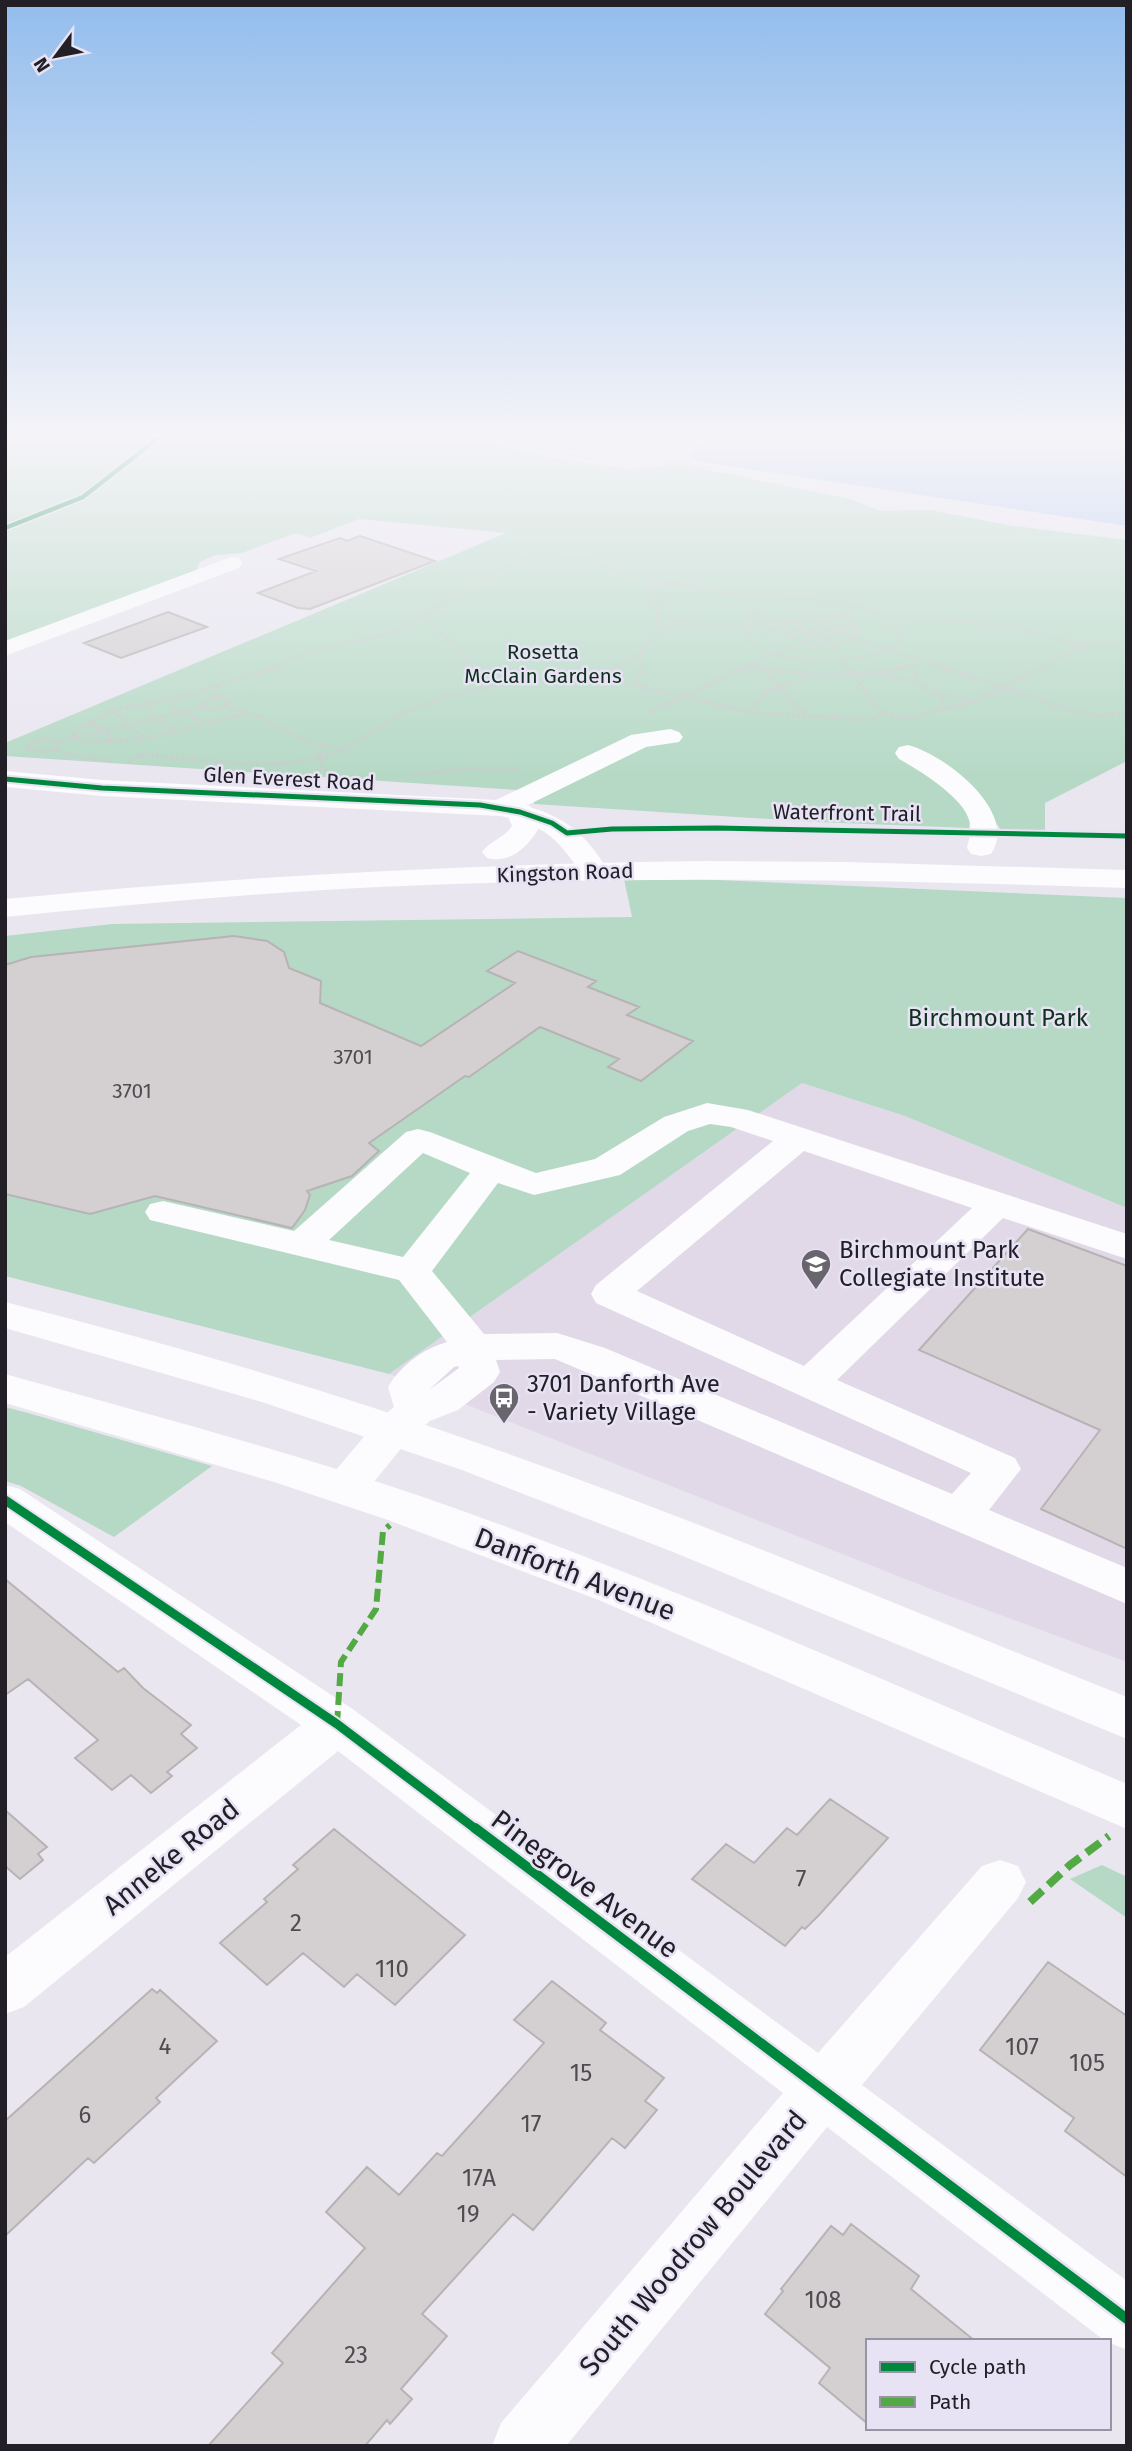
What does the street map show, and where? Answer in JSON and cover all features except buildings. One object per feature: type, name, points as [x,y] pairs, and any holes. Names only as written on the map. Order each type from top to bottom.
[{"type":"main road","points":[[497,852],[509,846],[522,834],[526,826],[510,810]]},
{"type":"main road","name":"Kingston Road","points":[[5,908],[588,860],[981,848],[1127,854]]},
{"type":"main road","name":"Kingston Road","points":[[5,881],[497,852],[588,860],[1127,879]]},
{"type":"main road","points":[[5,1315],[201,1370],[405,1420],[542,1483],[701,1544],[1127,1719]]},
{"type":"main road","name":"Danforth Avenue","points":[[5,1388],[345,1488],[618,1588],[1127,1807]]},
{"type":"street","points":[[5,649],[231,564]]},
{"type":"street","points":[[510,810],[640,740],[670,737]]},
{"type":"street","points":[[908,753],[931,765],[981,816],[984,829],[981,848]]},
{"type":"street","name":"Glen Everest Road","points":[[5,779],[102,788],[510,810],[552,823],[567,832],[588,860]]},
{"type":"street","points":[[301,1245],[418,1139],[534,1184],[607,1167],[676,1124],[707,1113],[736,1117],[1127,1247]]},
{"type":"street","points":[[798,1138],[610,1294],[1000,1469],[959,1515]]},
{"type":"street","points":[[412,1270],[491,1169]]},
{"type":"street","points":[[809,1384],[997,1204]]},
{"type":"street","points":[[163,1212],[412,1270],[473,1347],[480,1372],[444,1400],[405,1420],[345,1488]]},
{"type":"street","points":[[473,1347],[556,1346],[592,1357],[1127,1587]]},
{"type":"street","name":"Pinegrove Avenue","points":[[5,1500],[337,1724],[1127,2319]]},
{"type":"street","name":"Anneke Road","points":[[5,1990],[337,1724]]},
{"type":"street","name":"South Woodrow Boulevard","points":[[524,2446],[822,2089],[1000,1882]]},
{"type":"path","points":[[248,713],[145,739],[82,743],[71,733],[114,710],[178,698],[279,666],[305,653],[393,633],[424,616],[447,598],[520,559],[535,556],[575,555],[587,558],[613,572],[686,583],[740,595],[801,598],[857,606],[886,616],[1003,625],[1069,642],[1127,645]]},
{"type":"path","points":[[638,683],[644,651],[658,628],[653,579]]},
{"type":"path","points":[[654,589],[686,583]]},
{"type":"path","points":[[832,622],[857,606]]},
{"type":"path","points":[[858,627],[839,617],[810,615],[785,623],[754,612],[746,618],[743,628],[751,641],[774,653],[809,660],[843,660],[889,650],[902,638],[898,626],[886,616]]},
{"type":"path","points":[[656,613],[686,623],[800,632],[812,630],[824,633],[882,714]]},
{"type":"path","points":[[810,615],[818,626]]},
{"type":"path","points":[[424,616],[480,673],[502,685]]},
{"type":"path","points":[[746,618],[801,625],[814,621],[832,622],[842,628]]},
{"type":"path","points":[[658,628],[686,623]]},
{"type":"path","points":[[784,631],[785,623]]},
{"type":"path","points":[[800,632],[801,625]]},
{"type":"path","points":[[812,630],[812,627],[818,626],[830,629],[858,627]]},
{"type":"path","points":[[784,631],[802,642],[830,644],[859,635],[858,627]]},
{"type":"path","points":[[841,634],[842,628]]},
{"type":"path","points":[[824,633],[830,629]]},
{"type":"path","points":[[800,632],[811,637],[827,638],[841,634],[1004,689],[1090,714],[1107,716],[1127,712]]},
{"type":"path","points":[[811,637],[747,666],[812,676],[854,676],[880,674],[921,661]]},
{"type":"path","points":[[1069,642],[1077,650]]},
{"type":"path","points":[[124,768],[139,755],[174,755],[245,765],[278,766],[322,757],[343,749],[376,727],[423,705],[502,685],[601,677],[638,683],[749,712],[809,718],[870,720],[882,714],[904,718],[977,701],[1094,644]]},
{"type":"path","points":[[601,677],[644,651]]},
{"type":"path","points":[[913,664],[914,675],[919,684]]},
{"type":"path","points":[[768,671],[809,718]]},
{"type":"path","points":[[880,674],[919,684],[942,696],[977,701]]},
{"type":"path","points":[[749,712],[768,691],[779,685],[812,676]]},
{"type":"path","points":[[215,698],[219,685]]},
{"type":"path","points":[[942,696],[942,710]]},
{"type":"path","points":[[178,698],[174,705],[179,713],[205,722]]},
{"type":"path","points":[[203,707],[203,702],[215,698],[227,700],[229,703],[226,707]]},
{"type":"path","points":[[148,704],[155,719],[177,730]]},
{"type":"path","points":[[114,762],[70,755],[55,749],[35,752],[29,750],[28,746],[41,740],[57,743],[203,707],[214,710],[226,707],[263,715],[274,726],[319,747],[343,749]]},
{"type":"path","points":[[114,710],[145,739]]},
{"type":"path","points":[[91,723],[106,730],[110,741]]},
{"type":"path","points":[[55,749],[57,743]]},
{"type":"path","points":[[319,747],[321,768],[337,775]]},
{"type":"path","points":[[401,775],[426,776],[472,768],[521,769]]},
{"type":"shaded area","name":"Birchmount Park Collegiate Institute","points":[[802,1083],[905,1116],[1127,1208],[1127,1662],[933,1590],[389,1374]]},
{"type":"green space","name":"Rosetta McClain Gardens","points":[[5,550],[249,550],[215,555],[200,562],[194,575],[5,644]]},
{"type":"green space","name":"Rosetta McClain Gardens","points":[[465,550],[1127,550],[1127,761],[1045,803],[1045,831],[1001,830],[988,811],[971,818],[969,828],[816,822],[534,804],[534,800],[546,792],[5,756],[5,743]]},
{"type":"green space","name":"Birchmount Park","points":[[671,878],[1127,898],[1127,1208],[905,1116],[802,1083],[389,1374],[5,1276],[5,936],[112,924],[632,917],[624,879]]},
{"type":"green space","points":[[5,1407],[212,1466],[114,1537],[21,1486],[5,1481]]},
{"type":"green space","points":[[1102,1865],[1127,1877],[1127,1918],[1070,1879]]},
{"type":"marked path","points":[[337,1724],[341,1662],[376,1609],[383,1531],[390,1525]]},
{"type":"marked path","points":[[1030,1902],[1070,1865],[1109,1836]]},
{"type":"cycle path","name":"Waterfront Trail","points":[[5,779],[102,788],[480,805],[520,812],[552,823],[567,833],[612,829],[717,828],[1127,836]]},
{"type":"cycle path","points":[[5,1500],[337,1724],[1127,2319]]},
{"type":"place","name":"Birchmount Park Collegiate Institute","points":[[816,1291]]},
{"type":"place","name":"3701 Danforth Ave - Variety Village","points":[[504,1425]]}]
